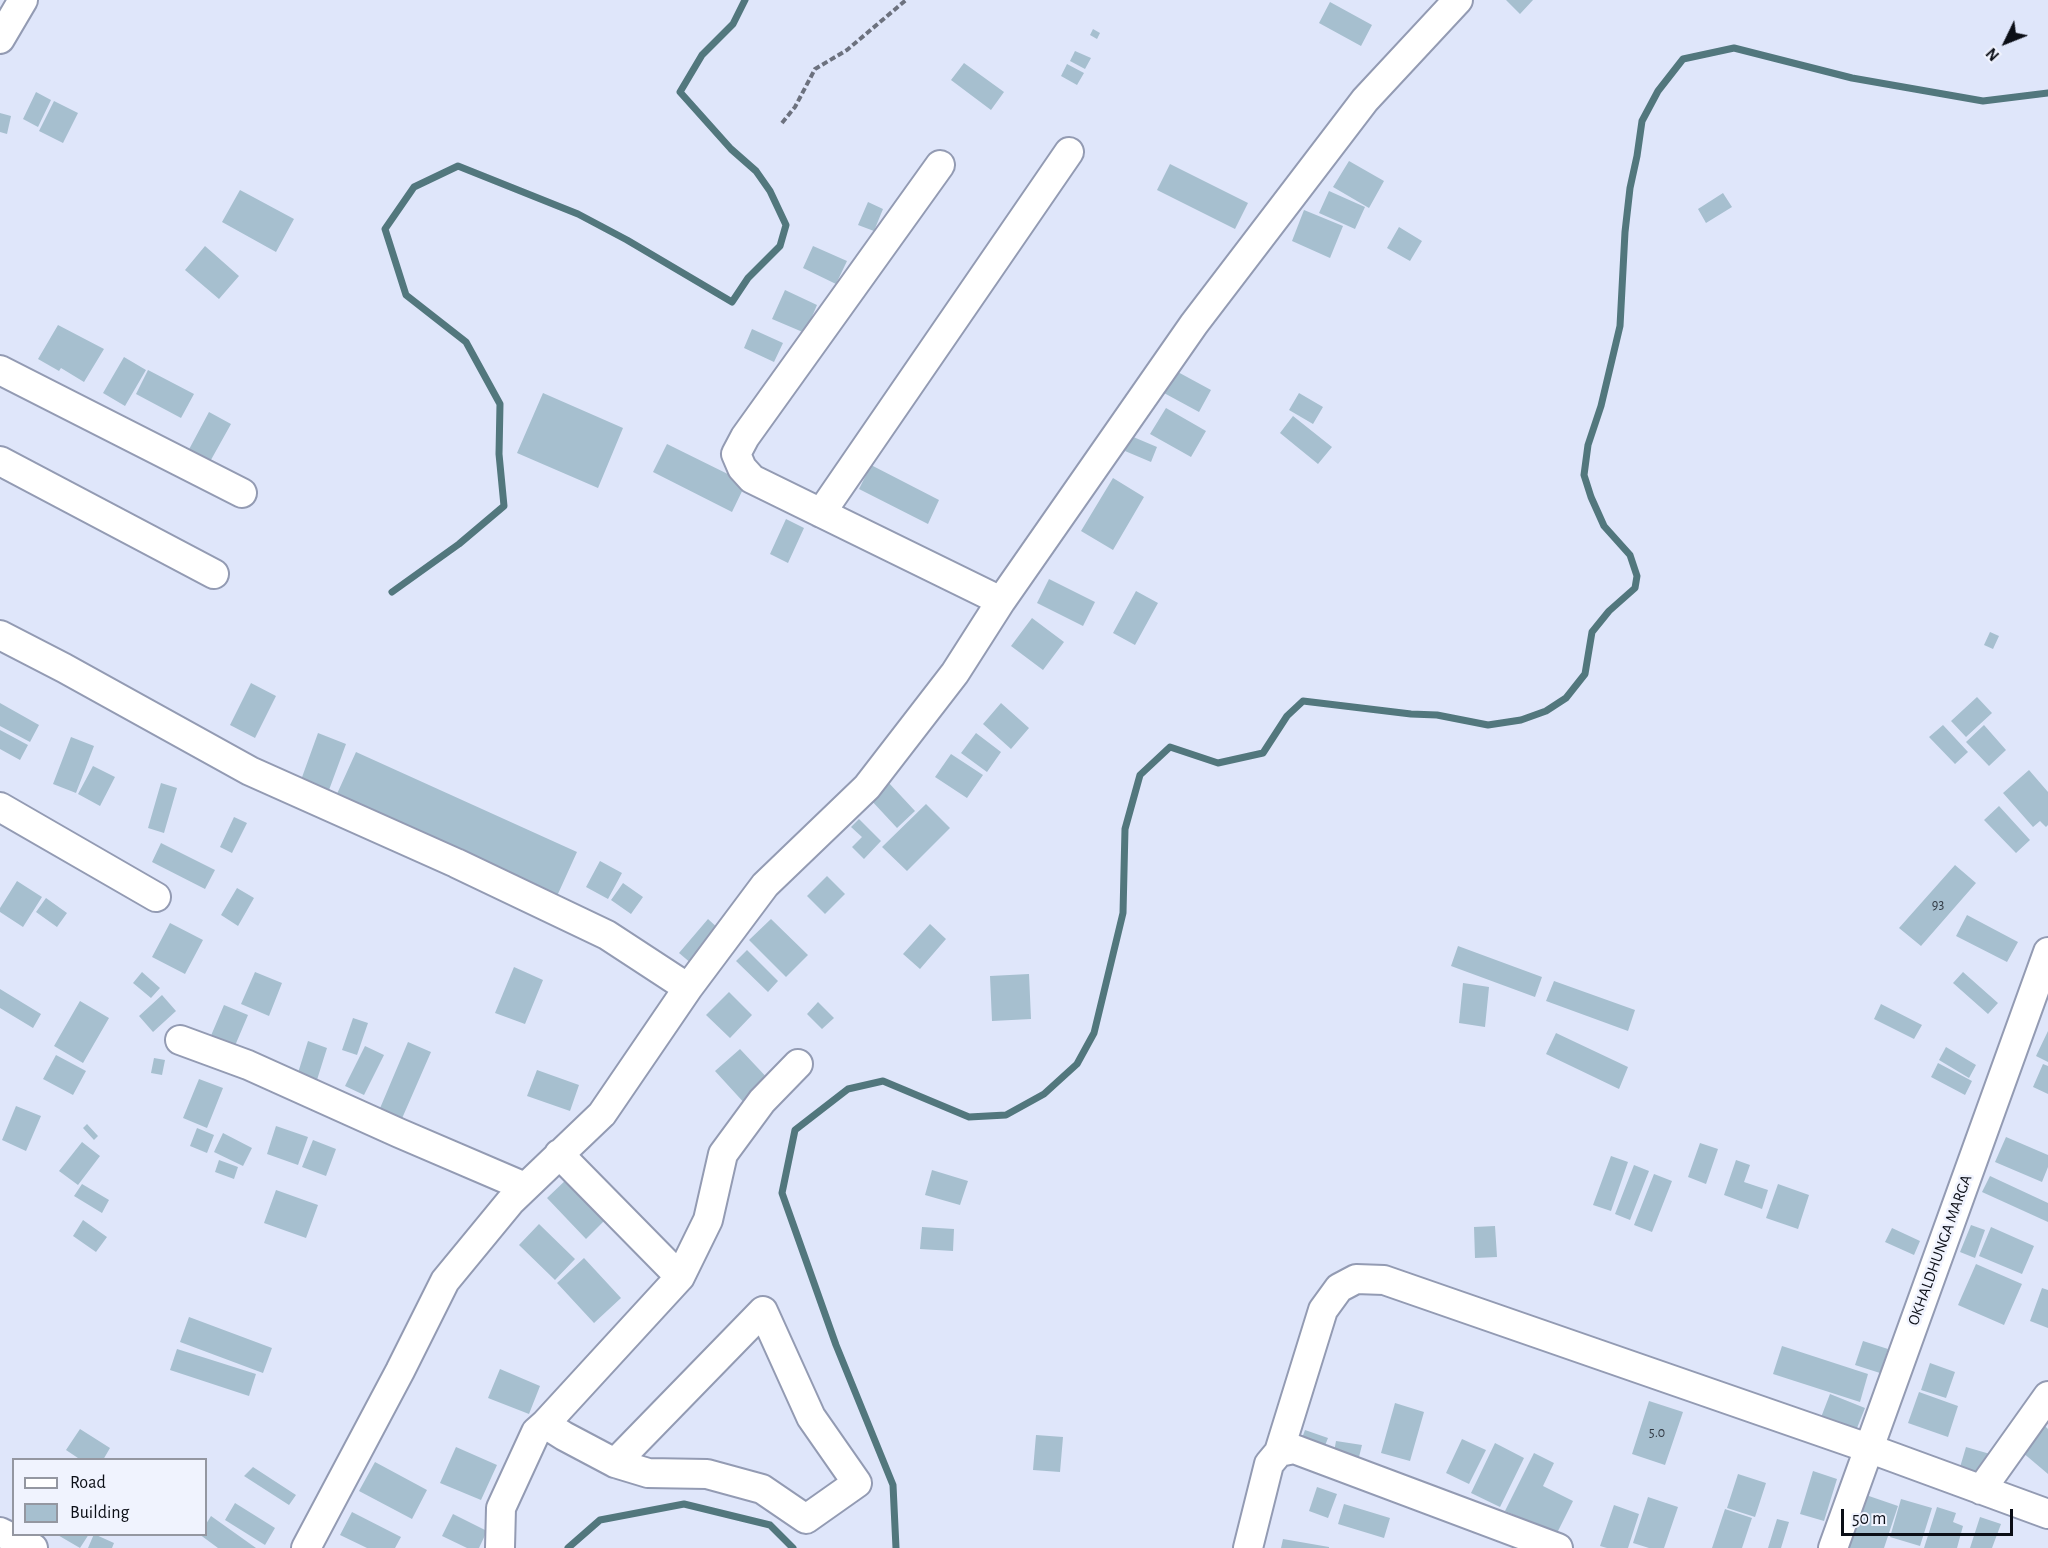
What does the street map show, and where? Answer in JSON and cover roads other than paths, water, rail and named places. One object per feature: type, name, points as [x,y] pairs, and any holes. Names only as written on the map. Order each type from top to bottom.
[{"type":"street","points":[[0,39],[23,0]]},
{"type":"street","points":[[306,1548],[445,1281],[510,1202],[602,1114],[688,988],[765,885],[867,787],[956,673],[1001,602],[1194,324],[1365,100],[1458,0]]},
{"type":"street","points":[[821,513],[1069,152]]},
{"type":"street","points":[[940,165],[745,437],[736,454],[742,468],[752,479],[1001,602]]},
{"type":"street","points":[[0,370],[242,492]]},
{"type":"street","points":[[0,461],[214,574]]},
{"type":"street","points":[[0,635],[249,771],[456,863],[607,935],[688,988]]},
{"type":"street","points":[[0,807],[156,897]]},
{"type":"street","name":"OKHALDHUNGA MARGA","points":[[1833,1548],[2048,952]]},
{"type":"street","points":[[180,1040],[248,1065],[525,1187]]},
{"type":"street","points":[[500,1548],[501,1508],[536,1432],[680,1277],[708,1220],[723,1154],[762,1101],[798,1064]]},
{"type":"street","points":[[560,1154],[680,1277]]},
{"type":"street","points":[[1248,1548],[1269,1464],[1279,1452],[1323,1310],[1339,1288],[1356,1279],[1384,1280],[1407,1287],[1868,1448],[2048,1514]]},
{"type":"street","points":[[545,1424],[615,1463],[648,1473],[707,1474],[762,1489],[806,1519],[857,1484],[811,1417],[763,1311],[615,1463]]},
{"type":"street","points":[[1981,1490],[2048,1396]]},
{"type":"street","points":[[1279,1452],[1294,1449],[1558,1548]]},
{"type":"street","points":[[0,1532],[33,1548]]},
{"type":"waterway","points":[[392,592],[459,544],[504,506],[499,454],[500,404],[466,342],[406,295],[385,229],[414,187],[458,166],[578,214],[732,302],[748,278],[780,246],[786,225],[770,191],[756,171],[731,149],[680,92],[702,55],[733,24],[745,0]]},
{"type":"waterway","points":[[896,1548],[893,1485],[836,1345],[782,1193],[795,1130],[848,1089],[883,1081],[969,1117],[1006,1115],[1044,1094],[1077,1064],[1094,1033],[1123,913],[1125,829],[1140,775],[1170,747],[1218,763],[1263,753],[1287,716],[1303,701],[1437,715],[1488,725],[1521,720],[1546,711],[1566,698],[1585,674],[1592,632],[1609,611],[1635,588],[1637,576],[1630,555],[1604,526],[1584,475],[1588,445],[1601,406],[1620,326],[1625,232],[1642,121],[1658,91],[1683,59],[1734,48],[1852,78],[1983,101],[2048,93]]},
{"type":"waterway","points":[[568,1548],[600,1520],[684,1504],[770,1525],[793,1548]]}]
